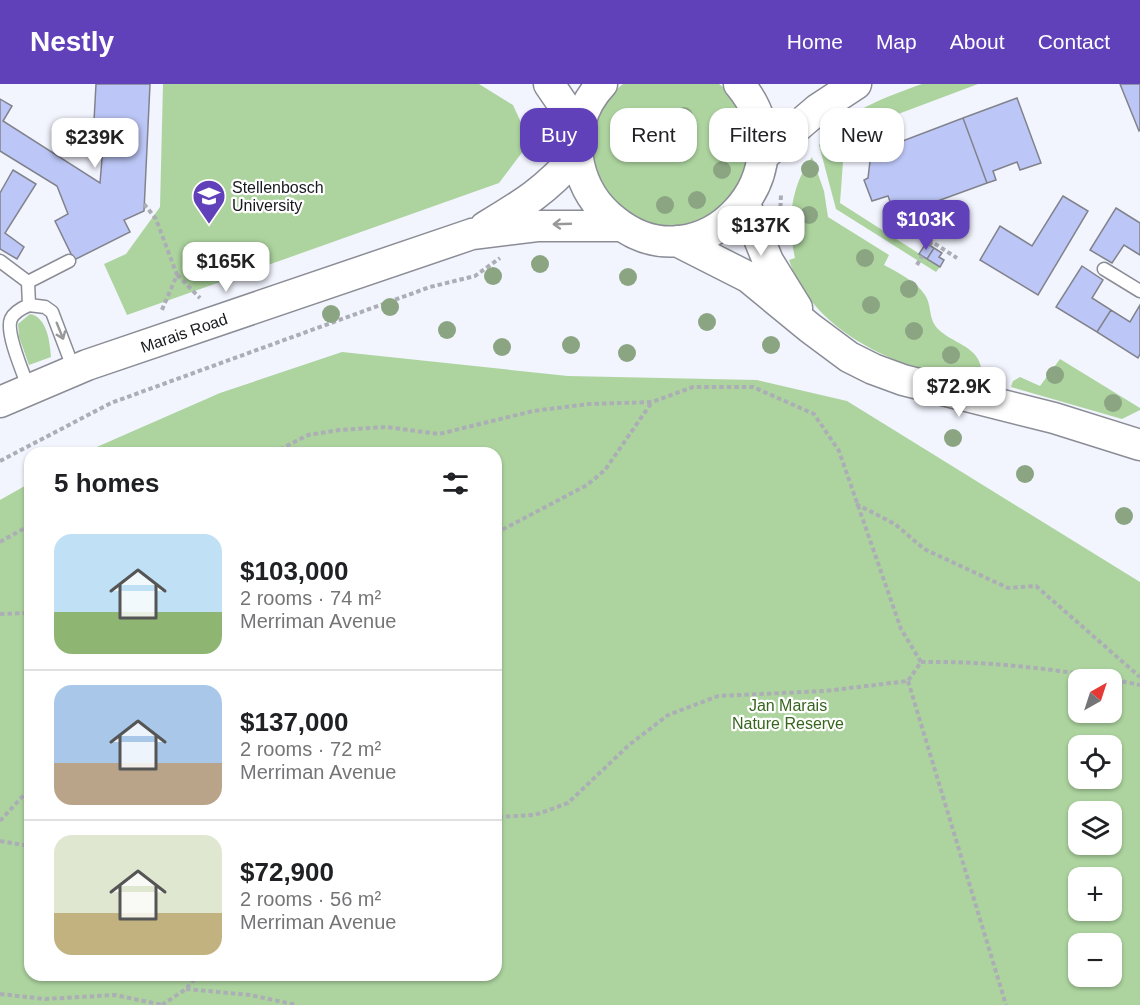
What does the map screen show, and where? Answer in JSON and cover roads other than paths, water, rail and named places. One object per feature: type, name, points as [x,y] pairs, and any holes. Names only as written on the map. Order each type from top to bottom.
[{"type":"street","points":[[549,84],[561,108]]},
{"type":"street","name":"Marais Road","points":[[585,108],[602,84]]},
{"type":"street","points":[[739,84],[755,108]]},
{"type":"street","points":[[808,118],[856,84]]},
{"type":"street","name":"Marais Road","points":[[0,402],[74,370],[472,234],[527,203],[552,183],[565,162]]},
{"type":"street","points":[[580,162],[582,176],[591,195],[604,213],[621,226],[648,237],[677,240],[715,230],[745,204],[754,189],[762,162]]},
{"type":"street","points":[[745,204],[768,261],[810,328]]},
{"type":"street","name":"Marais Road","points":[[472,234],[537,226],[621,226]]},
{"type":"street","points":[[677,240],[748,277],[849,357],[903,380],[1138,441]]},
{"type":"lane","points":[[0,261],[28,282]]},
{"type":"lane","points":[[28,282],[69,261]]},
{"type":"lane","points":[[1104,269],[1140,291]]},
{"type":"lane","points":[[28,282],[29,305]]},
{"type":"lane","points":[[29,389],[13,344],[9,322],[17,312],[29,305],[38,305],[52,312],[74,370]]},
{"type":"place","name":"Stellenbosch University","points":[[209,225]]},
{"type":"park label","name":"Jan Marais Nature Reserve","points":[[788,714]]}]
